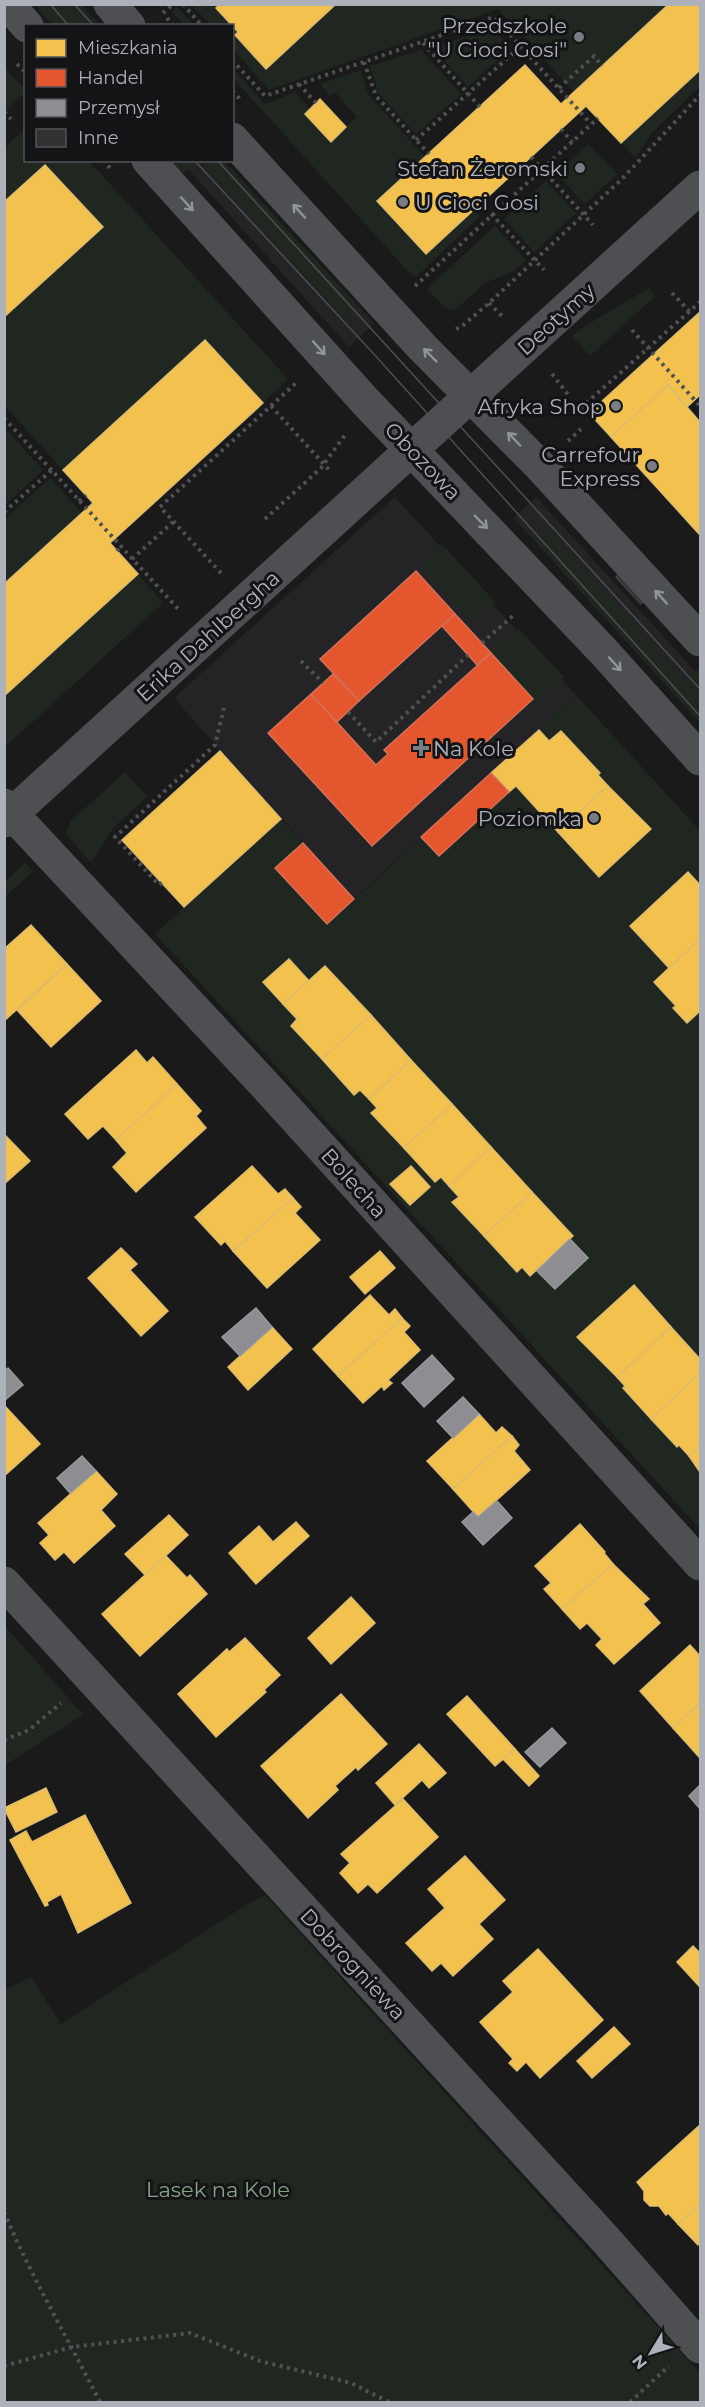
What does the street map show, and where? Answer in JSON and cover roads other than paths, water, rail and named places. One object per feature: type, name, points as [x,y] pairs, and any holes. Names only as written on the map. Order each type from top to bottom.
[{"type":"street","points":[[8,4],[25,24]]},
{"type":"street","points":[[110,4],[127,24]]},
{"type":"street","points":[[234,141],[423,348],[547,474],[700,640]]},
{"type":"street","name":"Obozowa","points":[[150,162],[411,450],[596,644],[700,759]]},
{"type":"street","name":"Deotymy","points":[[411,450],[700,187]]},
{"type":"street","name":"Erika Dahlbergha","points":[[7,813],[411,450]]},
{"type":"street","name":"Bolecha","points":[[7,813],[309,1133],[700,1564]]},
{"type":"street","name":"Dobrogniewa","points":[[4,1583],[605,2239],[698,2344]]},
{"type":"tram line","points":[[50,4],[67,24]]},
{"type":"tram line","points":[[74,4],[92,24]]},
{"type":"tram line","points":[[196,162],[372,352],[700,716]]},
{"type":"tram line","points":[[219,162],[700,689]]},
{"type":"place","name":"Przedszkole \"U Cioci Gosi\"","points":[[579,37]]},
{"type":"place","name":"Stefan Żeromski","points":[[580,168]]},
{"type":"place","name":"U Cioci Gosi","points":[[403,202]]},
{"type":"place","name":"Afryka Shop","points":[[616,406]]},
{"type":"place","name":"Carrefour Express","points":[[652,466]]},
{"type":"place","name":"Na Kole","points":[[421,748]]},
{"type":"place","name":"Poziomka","points":[[594,818]]},
{"type":"park label","name":"Lasek na Kole","points":[[218,2189]]}]
